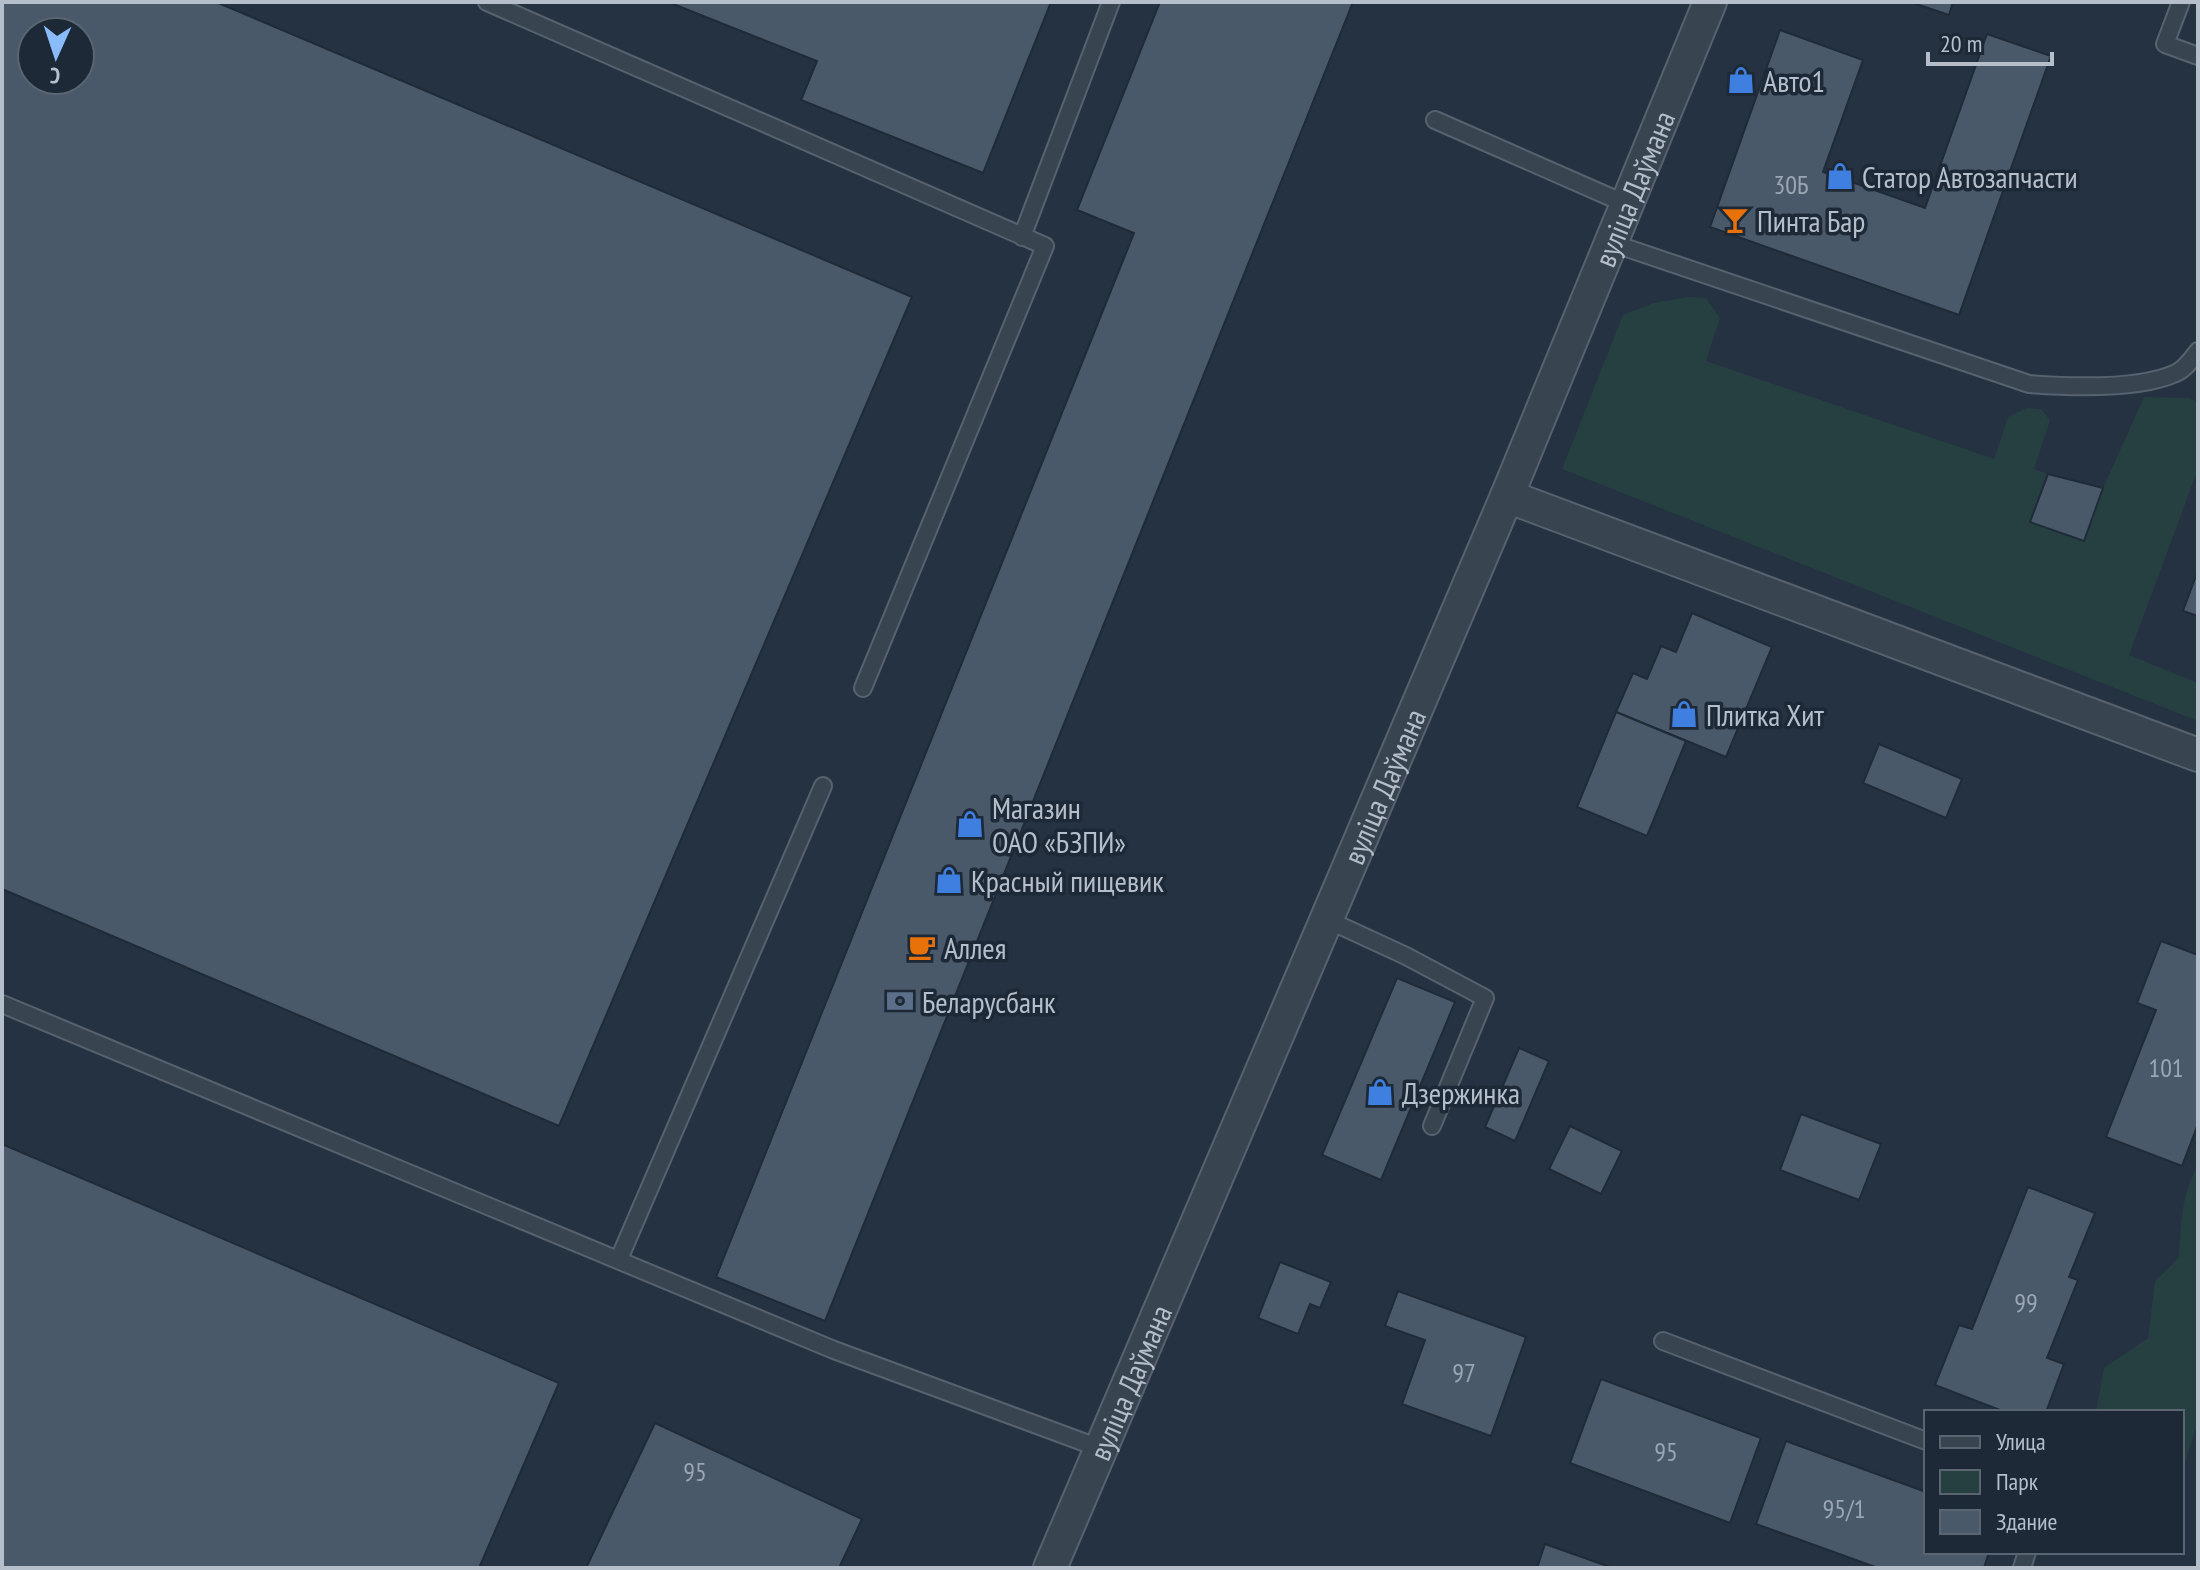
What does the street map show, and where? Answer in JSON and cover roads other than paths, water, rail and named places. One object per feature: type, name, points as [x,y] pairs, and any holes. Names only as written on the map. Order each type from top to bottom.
[{"type":"street","name":"вуліца Даўмана","points":[[1050,1568],[1507,496],[1710,2]]},
{"type":"street","points":[[1507,496],[2198,755]]},
{"type":"lane","points":[[487,2],[1045,246],[863,688]]},
{"type":"lane","points":[[1022,237],[1111,2]]},
{"type":"lane","points":[[2181,2],[2165,44],[2198,56]]},
{"type":"lane","points":[[1435,120],[1626,204]]},
{"type":"lane","points":[[1609,242],[2029,384],[2070,387],[2152,381],[2179,372],[2198,351]]},
{"type":"lane","points":[[619,1259],[823,786]]},
{"type":"lane","points":[[1326,919],[1406,956],[1485,998],[1432,1126]]},
{"type":"lane","points":[[2,1004],[834,1350],[1102,1449]]},
{"type":"lane","points":[[1663,1341],[1924,1440]]},
{"type":"place","name":"Авто1","points":[[1741,80]]},
{"type":"place","name":"Статор Автозапчасти","points":[[1840,176]]},
{"type":"place","name":"Пинта Бар","points":[[1735,220]]},
{"type":"place","name":"Плитка Хит","points":[[1684,714]]},
{"type":"place","name":"Магазин ОАО «БЗПИ»","points":[[970,824]]},
{"type":"place","name":"Красный пищевик","points":[[949,880]]},
{"type":"place","name":"Аллея","points":[[922,947]]},
{"type":"place","name":"Беларусбанк","points":[[900,1001]]},
{"type":"place","name":"Дзержинка","points":[[1380,1092]]}]
